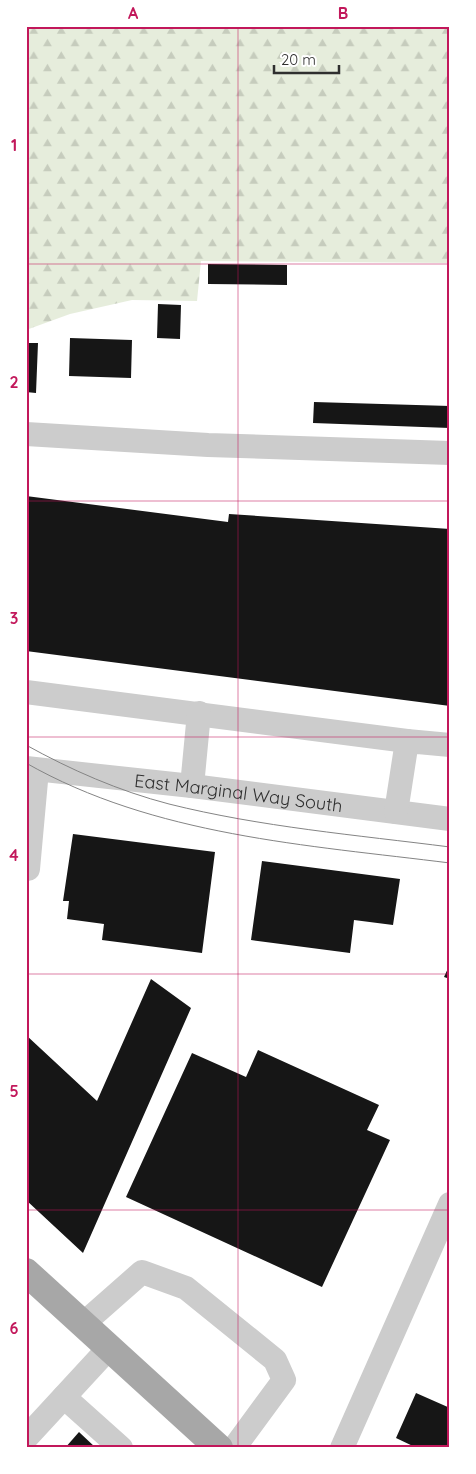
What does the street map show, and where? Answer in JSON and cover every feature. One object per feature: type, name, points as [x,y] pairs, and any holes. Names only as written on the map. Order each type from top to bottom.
[{"type":"main road","points":[[26,1272],[109,1348],[207,1444]]},
{"type":"street","points":[[26,434],[208,445],[450,453]]},
{"type":"street","points":[[26,692],[450,746]]},
{"type":"street","points":[[192,786],[198,713]]},
{"type":"street","points":[[396,812],[407,741]]},
{"type":"street","points":[[28,869],[32,769]]},
{"type":"street","name":"East Marginal Way South","points":[[32,769],[192,786],[450,819]]},
{"type":"street","points":[[342,1448],[450,1204]]},
{"type":"street","points":[[83,1324],[142,1272],[186,1288],[275,1360],[284,1380],[234,1448]]},
{"type":"street","points":[[26,1438],[109,1348]]},
{"type":"street","points":[[64,1397],[121,1448]]},
{"type":"green space","points":[[26,26],[450,26],[450,263],[201,261],[197,301],[132,300],[70,314],[26,330]]},
{"type":"building","points":[[208,264],[287,265],[287,285],[208,284]]},
{"type":"building","points":[[158,304],[181,305],[180,339],[157,338]]},
{"type":"building","points":[[70,338],[132,340],[131,378],[69,376]]},
{"type":"building","points":[[26,343],[38,343],[36,393],[26,392]]},
{"type":"building","points":[[314,402],[450,406],[450,428],[313,423]]},
{"type":"building","points":[[26,496],[228,522],[229,514],[450,529],[450,706],[26,651]]},
{"type":"building","points":[[73,834],[215,852],[202,953],[102,940],[104,924],[67,919],[69,901],[63,901]]},
{"type":"building","points":[[262,861],[400,879],[393,925],[354,920],[350,953],[251,940]]},
{"type":"building","points":[[450,964],[450,979],[444,977]]},
{"type":"building","points":[[151,979],[191,1008],[83,1253],[26,1200],[26,1035],[97,1101]]},
{"type":"building","points":[[258,1050],[379,1105],[367,1130],[390,1140],[322,1287],[126,1197],[192,1053],[246,1077]]},
{"type":"building","points":[[416,1393],[450,1408],[450,1448],[417,1448],[396,1438]]},
{"type":"building","points":[[79,1432],[96,1448],[65,1448]]},
{"type":"tram line","points":[[26,745],[96,779],[132,793],[169,804],[274,825],[450,847]]},
{"type":"tram line","points":[[26,763],[75,788],[126,807],[179,822],[232,834],[287,843],[450,863]]}]
